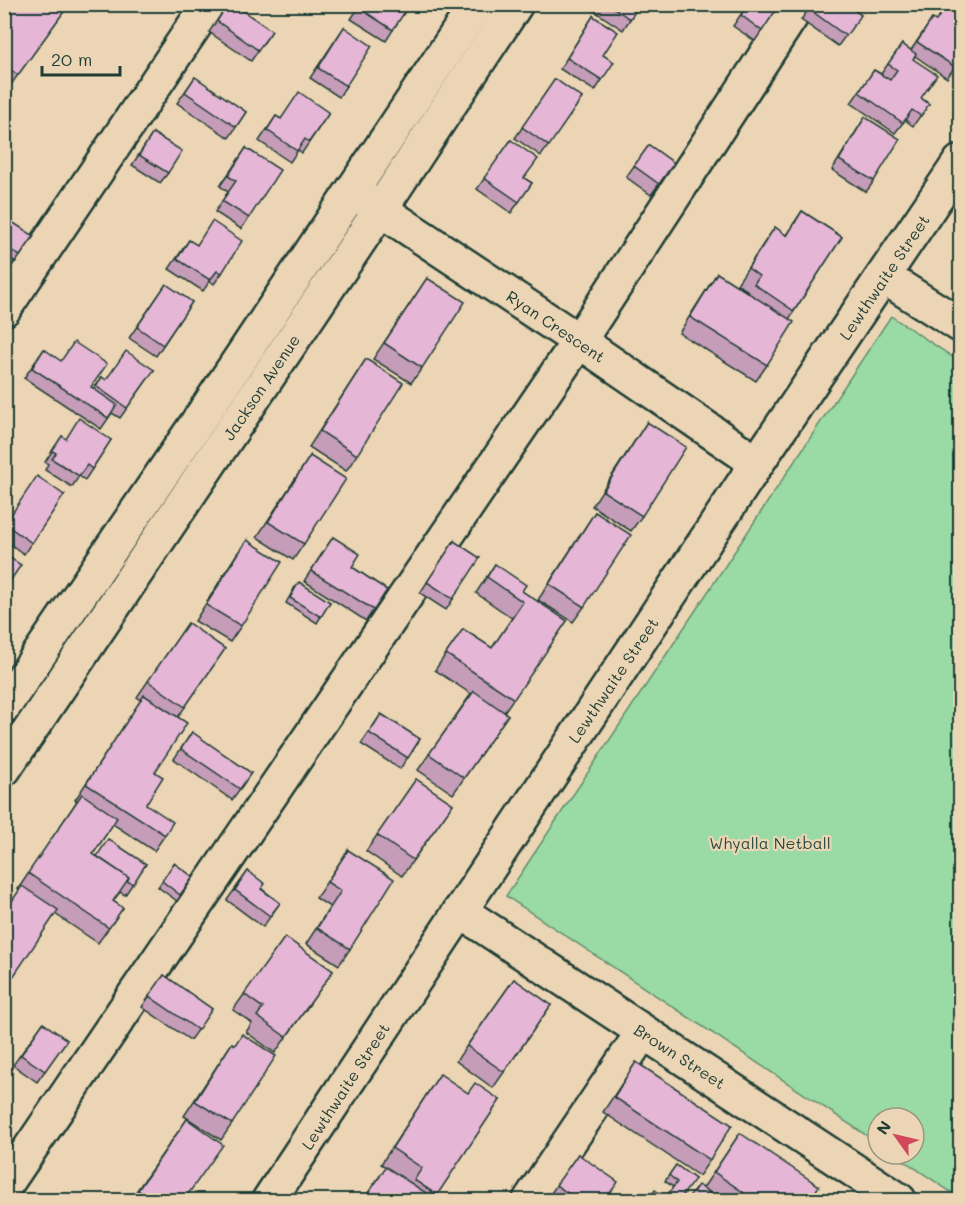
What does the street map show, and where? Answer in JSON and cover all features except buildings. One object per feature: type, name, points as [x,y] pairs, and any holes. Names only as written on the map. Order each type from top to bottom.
[{"type":"street","points":[[4,309],[209,4]]},
{"type":"street","name":"Jackson Avenue","points":[[4,706],[210,404],[477,4]]},
{"type":"street","name":"Jackson Avenue","points":[[4,769],[516,4]]},
{"type":"street","points":[[4,1187],[579,341],[800,4]]},
{"type":"street","name":"Lewthwaite Street","points":[[269,1200],[757,463],[960,162]]},
{"type":"street","name":"Ryan Crescent","points":[[352,191],[579,341],[757,463]]},
{"type":"street","points":[[884,277],[960,326]]},
{"type":"street","name":"Brown Street","points":[[460,911],[899,1200]]},
{"type":"street","points":[[530,1200],[643,1032]]},
{"type":"green space","name":"Whyalla Netball","points":[[891,316],[960,362],[960,1198],[912,1166],[926,1166],[926,1106],[866,1106],[866,1135],[506,896]]}]
